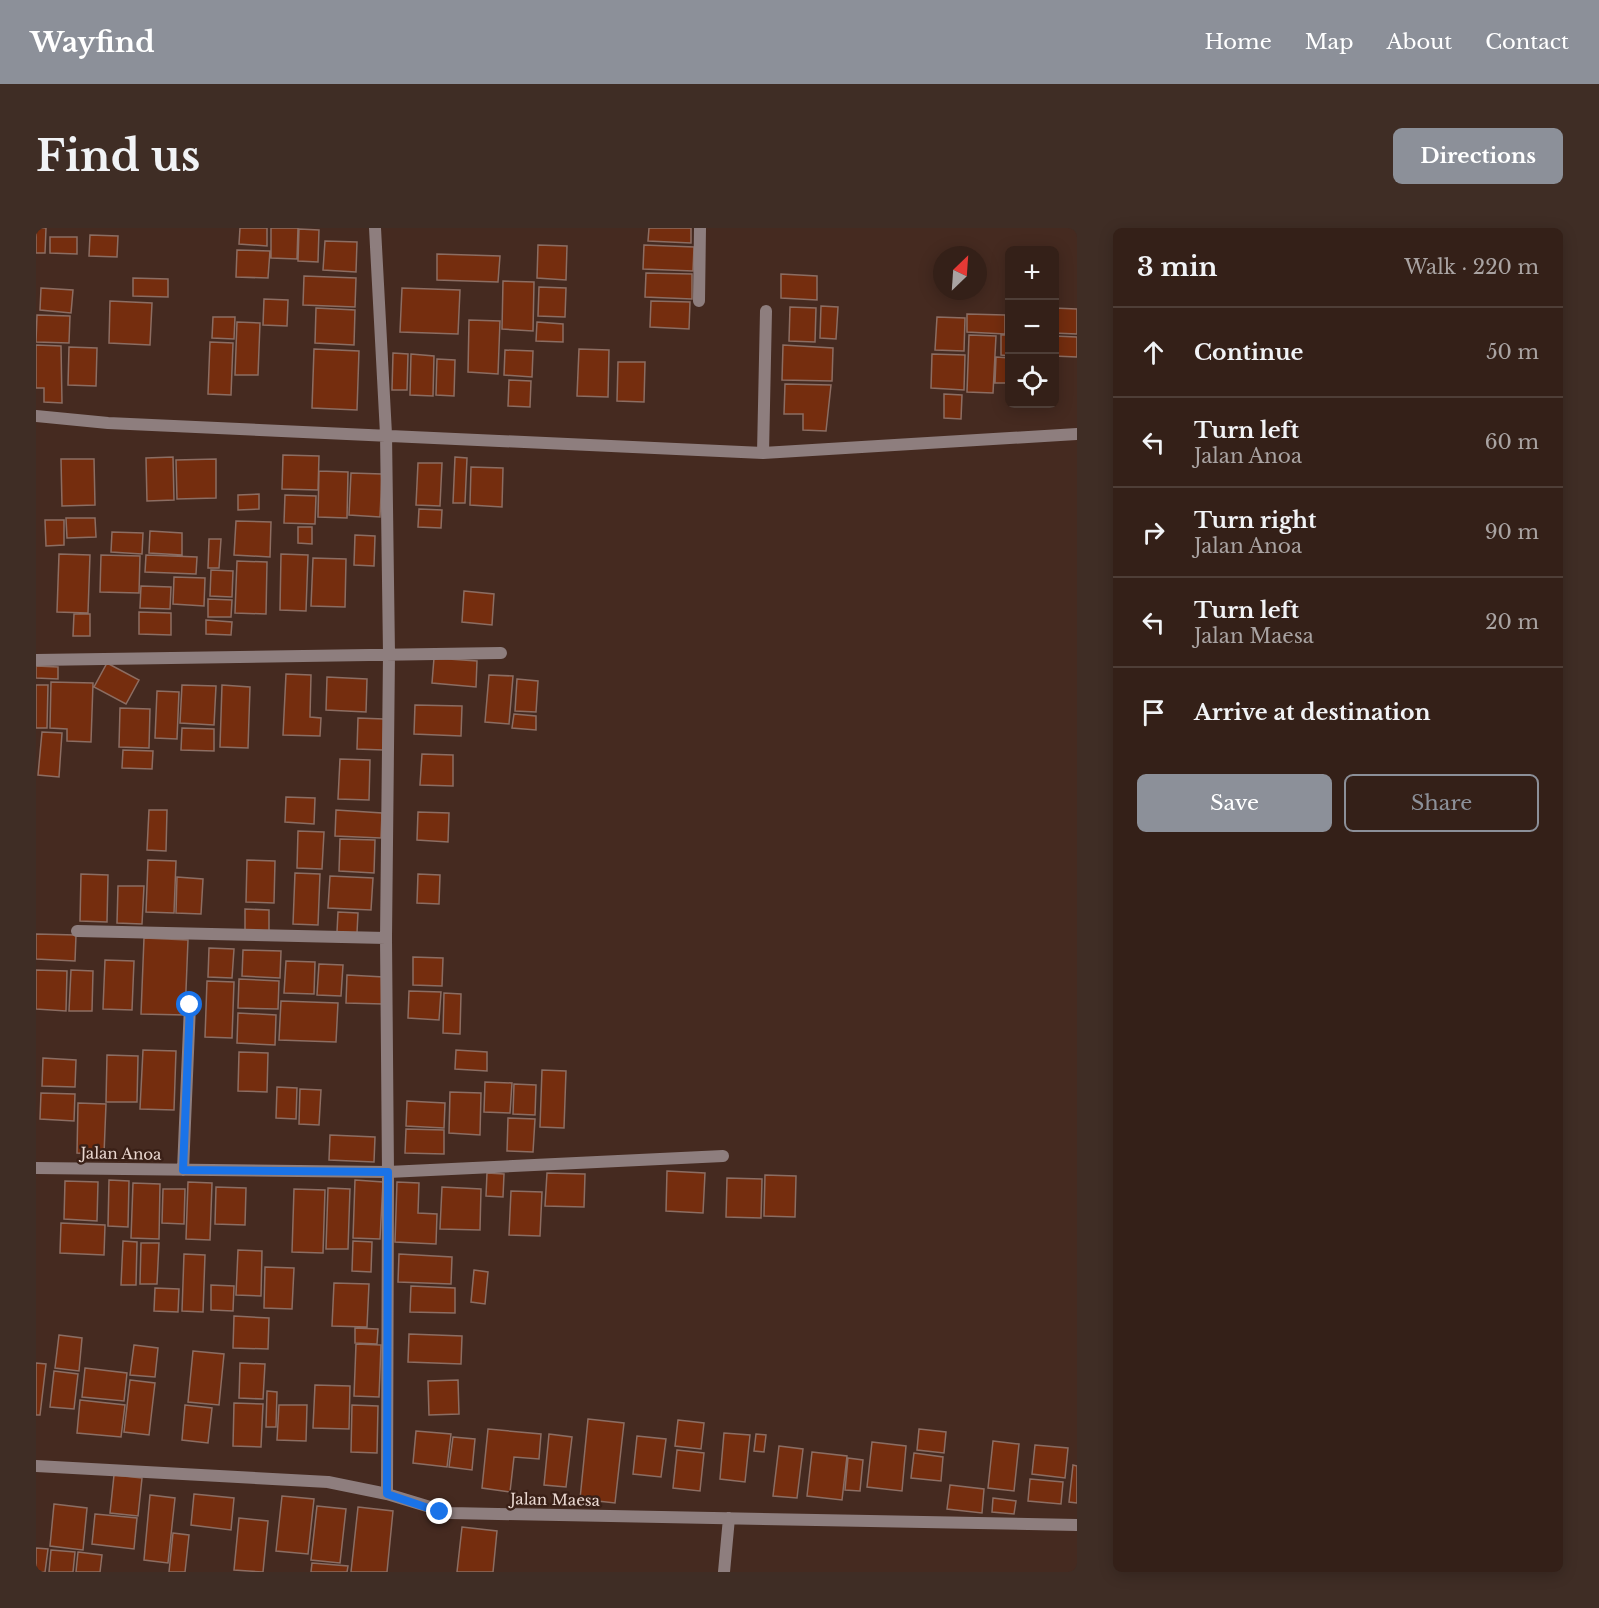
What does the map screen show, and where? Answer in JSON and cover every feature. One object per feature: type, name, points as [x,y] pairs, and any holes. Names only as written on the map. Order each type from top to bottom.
[{"type":"street","points":[[375,228],[386,434],[389,654],[386,938],[387,1494]]},
{"type":"street","points":[[699,301],[700,228]]},
{"type":"street","points":[[763,453],[766,311]]},
{"type":"street","points":[[36,416],[108,423],[763,453],[1077,434]]},
{"type":"street","points":[[36,660],[501,653]]},
{"type":"street","points":[[77,931],[386,938]]},
{"type":"street","points":[[183,1170],[190,1005]]},
{"type":"street","name":"Jalan Anoa","points":[[36,1168],[388,1172],[723,1156]]},
{"type":"street","name":"Jalan Maesa","points":[[36,1466],[328,1482],[387,1494],[450,1513],[1077,1525]]},
{"type":"street","points":[[724,1572],[729,1518]]},
{"type":"building","points":[[36,228],[46,228],[45,253],[36,253]]},
{"type":"building","points":[[240,228],[267,228],[267,246],[239,244]]},
{"type":"building","points":[[271,228],[298,228],[297,259],[271,258]]},
{"type":"building","points":[[649,228],[691,228],[691,243],[648,241]]},
{"type":"building","points":[[299,229],[319,230],[318,262],[298,261]]},
{"type":"building","points":[[90,235],[118,236],[117,257],[89,256]]},
{"type":"building","points":[[50,237],[77,237],[77,254],[50,253]]},
{"type":"building","points":[[325,241],[357,242],[356,272],[323,270]]},
{"type":"building","points":[[538,245],[567,246],[566,280],[537,278]]},
{"type":"building","points":[[644,245],[694,247],[693,271],[643,269]]},
{"type":"building","points":[[237,250],[270,251],[268,278],[236,277]]},
{"type":"building","points":[[437,254],[500,256],[498,282],[437,280]]},
{"type":"building","points":[[646,273],[692,274],[692,299],[645,297]]},
{"type":"building","points":[[781,274],[817,276],[817,300],[781,298]]},
{"type":"building","points":[[304,276],[356,278],[355,307],[303,305]]},
{"type":"building","points":[[133,278],[168,279],[168,297],[133,296]]},
{"type":"building","points":[[503,281],[534,282],[533,331],[502,329]]},
{"type":"building","points":[[539,287],[566,288],[565,317],[538,316]]},
{"type":"building","points":[[41,288],[73,290],[71,313],[40,310]]},
{"type":"building","points":[[402,288],[460,290],[458,334],[400,332]]},
{"type":"building","points":[[264,299],[288,300],[287,326],[263,325]]},
{"type":"building","points":[[110,301],[152,303],[150,345],[109,343]]},
{"type":"building","points":[[651,301],[690,302],[689,329],[650,327]]},
{"type":"building","points":[[821,306],[838,307],[836,339],[820,338]]},
{"type":"building","points":[[790,307],[816,308],[815,342],[789,341]]},
{"type":"building","points":[[316,308],[355,310],[354,345],[315,343]]},
{"type":"building","points":[[1059,308],[1077,309],[1077,334],[1059,333]]},
{"type":"building","points":[[967,314],[1005,315],[1005,334],[967,332]]},
{"type":"building","points":[[37,315],[70,316],[69,343],[36,342]]},
{"type":"building","points":[[213,317],[235,317],[234,339],[212,338]]},
{"type":"building","points":[[937,317],[965,318],[964,351],[935,350]]},
{"type":"building","points":[[469,320],[500,321],[498,374],[468,372]]},
{"type":"building","points":[[237,322],[260,323],[258,375],[235,375]]},
{"type":"building","points":[[537,322],[563,324],[563,342],[536,341]]},
{"type":"building","points":[[969,335],[996,336],[993,393],[967,392]]},
{"type":"building","points":[[1001,335],[1005,335],[1005,355],[1001,355]]},
{"type":"building","points":[[1059,336],[1077,337],[1077,357],[1059,356]]},
{"type":"building","points":[[210,342],[233,343],[231,395],[208,394]]},
{"type":"building","points":[[36,345],[61,346],[62,403],[44,402],[44,388],[36,388]]},
{"type":"building","points":[[783,345],[833,348],[832,381],[782,380]]},
{"type":"building","points":[[69,347],[97,348],[96,386],[68,385]]},
{"type":"building","points":[[314,349],[359,351],[357,410],[312,408]]},
{"type":"building","points":[[579,349],[609,350],[608,397],[577,396]]},
{"type":"building","points":[[505,350],[533,351],[532,377],[504,375]]},
{"type":"building","points":[[393,353],[408,354],[407,390],[392,390]]},
{"type":"building","points":[[411,354],[434,356],[433,396],[410,395]]},
{"type":"building","points":[[932,354],[965,355],[964,390],[931,388]]},
{"type":"building","points":[[996,357],[1005,358],[1005,383],[995,383]]},
{"type":"building","points":[[437,359],[455,360],[454,396],[436,395]]},
{"type":"building","points":[[618,362],[645,362],[644,402],[617,401]]},
{"type":"building","points":[[509,380],[531,381],[530,407],[508,406]]},
{"type":"building","points":[[785,384],[831,385],[826,431],[803,430],[803,414],[784,414]]},
{"type":"building","points":[[944,394],[962,395],[961,419],[944,418]]},
{"type":"building","points":[[283,455],[319,456],[318,490],[282,489]]},
{"type":"building","points":[[173,457],[174,500],[147,501],[146,458]]},
{"type":"building","points":[[455,457],[467,458],[465,503],[453,503]]},
{"type":"building","points":[[61,459],[94,459],[95,505],[62,506]]},
{"type":"building","points":[[216,459],[216,498],[177,499],[176,460]]},
{"type":"building","points":[[418,463],[442,463],[440,506],[416,505]]},
{"type":"building","points":[[471,467],[503,468],[502,507],[470,505]]},
{"type":"building","points":[[319,471],[348,472],[347,518],[318,517]]},
{"type":"building","points":[[351,473],[382,474],[380,517],[349,515]]},
{"type":"building","points":[[259,494],[259,509],[238,510],[238,495]]},
{"type":"building","points":[[285,495],[316,496],[315,524],[284,523]]},
{"type":"building","points":[[419,509],[442,510],[441,528],[418,527]]},
{"type":"building","points":[[66,518],[95,518],[96,537],[67,538]]},
{"type":"building","points":[[45,520],[64,520],[64,545],[46,546]]},
{"type":"building","points":[[236,521],[271,522],[270,557],[234,555]]},
{"type":"building","points":[[298,527],[312,527],[312,544],[298,543]]},
{"type":"building","points":[[150,531],[182,533],[182,555],[149,553]]},
{"type":"building","points":[[112,532],[143,533],[142,554],[111,552]]},
{"type":"building","points":[[355,535],[375,536],[374,566],[354,565]]},
{"type":"building","points":[[209,539],[221,539],[219,568],[208,568]]},
{"type":"building","points":[[59,554],[90,555],[88,613],[57,612]]},
{"type":"building","points":[[281,554],[308,555],[306,611],[280,610]]},
{"type":"building","points":[[101,555],[140,556],[139,593],[100,592]]},
{"type":"building","points":[[146,555],[197,557],[196,574],[145,572]]},
{"type":"building","points":[[313,558],[346,559],[345,607],[311,606]]},
{"type":"building","points":[[237,561],[267,562],[266,614],[235,613]]},
{"type":"building","points":[[211,570],[233,571],[232,597],[210,596]]},
{"type":"building","points":[[174,577],[205,578],[204,606],[173,604]]},
{"type":"building","points":[[141,586],[171,587],[170,609],[140,608]]},
{"type":"building","points":[[464,591],[494,594],[492,625],[462,622]]},
{"type":"building","points":[[208,599],[232,600],[231,617],[208,617]]},
{"type":"building","points":[[139,612],[171,613],[171,635],[139,634]]},
{"type":"building","points":[[74,614],[90,614],[90,636],[73,636]]},
{"type":"building","points":[[206,620],[232,622],[231,635],[206,634]]},
{"type":"building","points":[[434,658],[477,661],[476,687],[432,683]]},
{"type":"building","points":[[107,663],[139,680],[126,704],[94,687]]},
{"type":"building","points":[[36,666],[58,667],[58,679],[36,678]]},
{"type":"building","points":[[286,674],[311,675],[310,717],[321,718],[320,736],[283,735]]},
{"type":"building","points":[[489,675],[513,676],[509,724],[485,722]]},
{"type":"building","points":[[327,677],[367,679],[366,712],[326,710]]},
{"type":"building","points":[[517,679],[538,681],[536,712],[515,711]]},
{"type":"building","points":[[51,682],[93,683],[91,742],[67,741],[67,729],[50,728]]},
{"type":"building","points":[[36,685],[48,685],[47,728],[36,728]]},
{"type":"building","points":[[182,685],[216,686],[214,725],[180,723]]},
{"type":"building","points":[[222,685],[250,687],[248,748],[220,747]]},
{"type":"building","points":[[157,691],[179,692],[177,739],[155,738]]},
{"type":"building","points":[[415,705],[462,706],[461,736],[414,734]]},
{"type":"building","points":[[120,708],[150,709],[149,748],[119,747]]},
{"type":"building","points":[[514,714],[536,716],[536,730],[512,728]]},
{"type":"building","points":[[358,718],[384,719],[383,750],[357,749]]},
{"type":"building","points":[[182,728],[214,729],[214,751],[181,750]]},
{"type":"building","points":[[42,732],[62,733],[59,777],[38,775]]},
{"type":"building","points":[[123,750],[153,751],[152,769],[122,768]]},
{"type":"building","points":[[422,754],[453,755],[453,786],[420,785]]},
{"type":"building","points":[[340,759],[370,760],[369,800],[338,799]]},
{"type":"building","points":[[286,797],[315,798],[314,824],[285,822]]},
{"type":"building","points":[[149,810],[167,810],[166,851],[147,850]]},
{"type":"building","points":[[336,810],[382,813],[381,838],[335,836]]},
{"type":"building","points":[[418,812],[449,813],[448,842],[417,840]]},
{"type":"building","points":[[298,831],[324,832],[322,869],[297,868]]},
{"type":"building","points":[[340,839],[375,840],[374,873],[339,871]]},
{"type":"building","points":[[148,860],[176,861],[174,913],[146,912]]},
{"type":"building","points":[[247,860],[275,861],[274,903],[246,902]]},
{"type":"building","points":[[295,873],[320,874],[318,925],[293,924]]},
{"type":"building","points":[[81,874],[108,875],[107,922],[80,921]]},
{"type":"building","points":[[418,874],[440,875],[439,904],[417,903]]},
{"type":"building","points":[[330,876],[373,878],[371,910],[328,908]]},
{"type":"building","points":[[177,877],[203,879],[201,914],[176,913]]},
{"type":"building","points":[[118,886],[144,886],[142,924],[117,923]]},
{"type":"building","points":[[245,909],[269,910],[269,931],[245,930]]},
{"type":"building","points":[[338,912],[358,913],[357,933],[337,932]]},
{"type":"building","points":[[36,934],[76,935],[75,961],[36,959]]},
{"type":"building","points":[[144,938],[188,940],[185,1015],[141,1014]]},
{"type":"building","points":[[209,948],[234,949],[232,978],[208,977]]},
{"type":"building","points":[[243,950],[281,951],[280,978],[242,976]]},
{"type":"building","points":[[413,957],[443,958],[442,986],[413,985]]},
{"type":"building","points":[[105,960],[134,961],[132,1010],[103,1009]]},
{"type":"building","points":[[286,961],[315,962],[314,994],[284,993]]},
{"type":"building","points":[[319,964],[343,965],[341,996],[317,995]]},
{"type":"building","points":[[36,970],[67,971],[66,1011],[36,1009]]},
{"type":"building","points":[[71,970],[93,971],[92,1011],[69,1011]]},
{"type":"building","points":[[347,975],[384,977],[383,1004],[346,1003]]},
{"type":"building","points":[[239,979],[279,981],[278,1009],[238,1008]]},
{"type":"building","points":[[207,981],[234,982],[232,1038],[205,1037]]},
{"type":"building","points":[[409,991],[441,992],[439,1020],[408,1018]]},
{"type":"building","points":[[444,993],[461,994],[460,1034],[443,1033]]},
{"type":"building","points":[[281,1001],[338,1003],[336,1042],[279,1040]]},
{"type":"building","points":[[238,1013],[276,1015],[275,1045],[237,1043]]},
{"type":"building","points":[[143,1050],[176,1051],[174,1110],[140,1109]]},
{"type":"building","points":[[456,1050],[487,1052],[487,1071],[455,1069]]},
{"type":"building","points":[[239,1052],[268,1053],[267,1092],[238,1091]]},
{"type":"building","points":[[107,1055],[138,1056],[137,1102],[106,1102]]},
{"type":"building","points":[[43,1058],[76,1060],[75,1087],[42,1086]]},
{"type":"building","points":[[542,1070],[566,1071],[564,1128],[540,1127]]},
{"type":"building","points":[[485,1082],[512,1083],[510,1113],[484,1112]]},
{"type":"building","points":[[514,1084],[536,1085],[535,1115],[513,1114]]},
{"type":"building","points":[[277,1087],[297,1088],[296,1119],[276,1118]]},
{"type":"building","points":[[300,1089],[321,1090],[319,1125],[299,1124]]},
{"type":"building","points":[[450,1092],[481,1093],[480,1135],[449,1133]]},
{"type":"building","points":[[41,1093],[75,1094],[74,1121],[40,1119]]},
{"type":"building","points":[[407,1101],[445,1103],[444,1128],[406,1126]]},
{"type":"building","points":[[78,1103],[106,1104],[104,1154],[77,1153]]},
{"type":"building","points":[[508,1118],[535,1119],[533,1152],[507,1151]]},
{"type":"building","points":[[406,1129],[444,1130],[444,1154],[405,1153]]},
{"type":"building","points":[[330,1135],[375,1137],[374,1162],[329,1160]]},
{"type":"building","points":[[667,1171],[705,1173],[703,1213],[666,1211]]},
{"type":"building","points":[[487,1173],[504,1174],[503,1197],[486,1196]]},
{"type":"building","points":[[547,1173],[585,1174],[584,1207],[545,1206]]},
{"type":"building","points":[[765,1175],[796,1176],[795,1217],[764,1216]]},
{"type":"building","points":[[727,1178],[762,1179],[761,1218],[726,1217]]},
{"type":"building","points":[[109,1180],[129,1181],[128,1227],[108,1226]]},
{"type":"building","points":[[355,1180],[383,1182],[380,1239],[353,1238]]},
{"type":"building","points":[[65,1181],[98,1182],[97,1221],[64,1219]]},
{"type":"building","points":[[188,1182],[212,1183],[210,1240],[186,1239]]},
{"type":"building","points":[[397,1182],[419,1183],[418,1213],[437,1214],[436,1244],[395,1242]]},
{"type":"building","points":[[133,1183],[160,1184],[159,1239],[131,1238]]},
{"type":"building","points":[[216,1187],[246,1188],[245,1225],[215,1224]]},
{"type":"building","points":[[442,1187],[481,1189],[480,1230],[440,1229]]},
{"type":"building","points":[[328,1188],[350,1189],[348,1249],[326,1249]]},
{"type":"building","points":[[163,1189],[185,1189],[184,1224],[162,1223]]},
{"type":"building","points":[[294,1189],[325,1190],[323,1253],[292,1252]]},
{"type":"building","points":[[511,1191],[542,1192],[540,1236],[509,1235]]},
{"type":"building","points":[[61,1223],[105,1225],[104,1255],[60,1253]]},
{"type":"building","points":[[123,1241],[137,1242],[136,1285],[121,1285]]},
{"type":"building","points":[[353,1241],[372,1242],[371,1272],[352,1271]]},
{"type":"building","points":[[141,1243],[159,1243],[157,1284],[140,1284]]},
{"type":"building","points":[[238,1250],[262,1251],[261,1296],[236,1295]]},
{"type":"building","points":[[184,1254],[205,1255],[203,1312],[182,1311]]},
{"type":"building","points":[[399,1254],[452,1257],[451,1284],[398,1282]]},
{"type":"building","points":[[265,1267],[294,1268],[292,1309],[264,1308]]},
{"type":"building","points":[[474,1270],[488,1272],[485,1304],[471,1302]]},
{"type":"building","points":[[334,1283],[369,1284],[367,1327],[332,1326]]},
{"type":"building","points":[[211,1285],[234,1286],[233,1311],[211,1310]]},
{"type":"building","points":[[411,1286],[455,1288],[455,1313],[410,1312]]},
{"type":"building","points":[[155,1288],[179,1289],[178,1312],[154,1311]]},
{"type":"building","points":[[234,1316],[269,1318],[268,1349],[233,1348]]},
{"type":"building","points":[[355,1328],[378,1329],[377,1344],[355,1343]]},
{"type":"building","points":[[409,1334],[462,1336],[461,1364],[408,1362]]},
{"type":"building","points":[[59,1335],[82,1338],[79,1371],[55,1368]]},
{"type":"building","points":[[356,1344],[381,1345],[379,1397],[354,1396]]},
{"type":"building","points":[[134,1345],[158,1348],[155,1377],[130,1375]]},
{"type":"building","points":[[193,1351],[224,1354],[219,1405],[188,1402]]},
{"type":"building","points":[[36,1363],[46,1364],[40,1415],[36,1415]]},
{"type":"building","points":[[240,1363],[265,1364],[263,1399],[239,1398]]},
{"type":"building","points":[[85,1368],[127,1373],[124,1401],[82,1397]]},
{"type":"building","points":[[54,1371],[78,1374],[74,1409],[50,1407]]},
{"type":"building","points":[[130,1380],[155,1383],[149,1435],[124,1432]]},
{"type":"building","points":[[458,1380],[459,1414],[429,1415],[428,1381]]},
{"type":"building","points":[[315,1385],[350,1386],[349,1429],[313,1428]]},
{"type":"building","points":[[267,1391],[277,1392],[276,1427],[266,1427]]},
{"type":"building","points":[[80,1400],[125,1405],[121,1437],[77,1433]]},
{"type":"building","points":[[234,1403],[263,1404],[261,1447],[233,1446]]},
{"type":"building","points":[[185,1405],[212,1408],[208,1443],[182,1440]]},
{"type":"building","points":[[279,1405],[307,1405],[306,1441],[277,1440]]},
{"type":"building","points":[[352,1405],[378,1406],[377,1453],[351,1452]]},
{"type":"building","points":[[588,1419],[624,1423],[615,1503],[580,1499]]},
{"type":"building","points":[[678,1420],[704,1423],[701,1449],[675,1446]]},
{"type":"building","points":[[488,1429],[541,1434],[539,1459],[514,1457],[510,1492],[482,1488]]},
{"type":"building","points":[[919,1429],[946,1432],[944,1453],[917,1450]]},
{"type":"building","points":[[416,1431],[451,1434],[447,1467],[413,1463]]},
{"type":"building","points":[[724,1433],[750,1435],[745,1482],[720,1479]]},
{"type":"building","points":[[549,1434],[572,1437],[566,1487],[544,1485]]},
{"type":"building","points":[[756,1434],[766,1435],[764,1452],[754,1451]]},
{"type":"building","points":[[637,1436],[666,1439],[661,1477],[633,1474]]},
{"type":"building","points":[[453,1437],[475,1439],[472,1470],[449,1467]]},
{"type":"building","points":[[993,1441],[1019,1444],[1014,1491],[988,1488]]},
{"type":"building","points":[[872,1442],[906,1446],[902,1491],[867,1487]]},
{"type":"building","points":[[1035,1445],[1068,1448],[1065,1478],[1032,1474]]},
{"type":"building","points":[[779,1446],[803,1449],[797,1498],[773,1496]]},
{"type":"building","points":[[677,1450],[704,1453],[700,1491],[673,1488]]},
{"type":"building","points":[[812,1452],[847,1456],[842,1500],[807,1496]]},
{"type":"building","points":[[914,1453],[943,1457],[941,1481],[911,1478]]},
{"type":"building","points":[[848,1458],[863,1460],[860,1491],[845,1490]]},
{"type":"building","points":[[1073,1465],[1077,1466],[1077,1503],[1069,1502]]},
{"type":"building","points":[[114,1475],[142,1478],[138,1516],[110,1513]]},
{"type":"building","points":[[1030,1479],[1063,1482],[1061,1504],[1028,1501]]},
{"type":"building","points":[[950,1485],[984,1489],[982,1513],[947,1509]]},
{"type":"building","points":[[194,1494],[234,1498],[231,1530],[191,1525]]},
{"type":"building","points":[[150,1495],[175,1498],[168,1563],[144,1560]]},
{"type":"building","points":[[282,1496],[314,1499],[308,1554],[276,1551]]},
{"type":"building","points":[[993,1498],[1016,1501],[1014,1514],[992,1512]]},
{"type":"building","points":[[54,1504],[87,1508],[83,1550],[50,1546]]},
{"type":"building","points":[[317,1506],[346,1509],[340,1563],[311,1560]]},
{"type":"building","points":[[358,1507],[393,1511],[387,1572],[351,1572]]},
{"type":"building","points":[[95,1514],[137,1518],[134,1549],[92,1544]]},
{"type":"building","points":[[239,1518],[268,1521],[263,1572],[234,1570]]},
{"type":"building","points":[[462,1527],[497,1531],[493,1572],[457,1572]]},
{"type":"building","points":[[173,1533],[189,1535],[185,1572],[169,1572]]},
{"type":"building","points":[[36,1548],[48,1549],[45,1572],[36,1572]]},
{"type":"building","points":[[51,1550],[75,1552],[73,1572],[49,1572]]},
{"type":"building","points":[[78,1552],[102,1555],[100,1572],[76,1572]]},
{"type":"building","points":[[312,1563],[348,1566],[347,1572],[311,1572]]},
{"type":"route","points":[[190,1005],[183,1170],[388,1172],[387,1494],[440,1512]]}]
